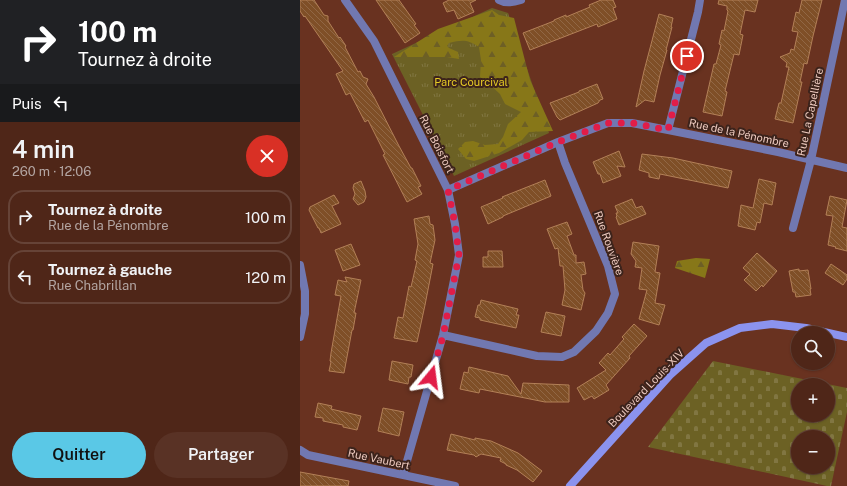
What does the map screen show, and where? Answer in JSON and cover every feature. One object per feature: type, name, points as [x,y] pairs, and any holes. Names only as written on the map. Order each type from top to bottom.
[{"type":"main road","name":"Boulevard Louis-XIV","points":[[570,486],[670,375],[706,343],[740,328],[772,324],[806,328],[847,337]]},
{"type":"street","name":"Rue Boisfort","points":[[345,0],[374,41],[448,190],[455,224],[459,255],[443,336],[404,475]]},
{"type":"street","points":[[499,0],[501,2],[512,2],[521,0]]},
{"type":"street","points":[[668,130],[700,0]]},
{"type":"street","name":"Rue La Capellière","points":[[793,228],[811,160],[845,0]]},
{"type":"street","name":"Rue de la Pénombre","points":[[448,190],[558,142],[608,123],[632,123],[778,152],[847,168]]},
{"type":"street","name":"Rue Rouvière","points":[[443,336],[537,356],[562,357],[574,352],[596,331],[608,313],[615,294],[608,266],[565,163],[558,142]]},
{"type":"street","points":[[300,265],[305,291],[305,314],[300,337]]},
{"type":"street","name":"Rue Vaubert","points":[[300,450],[308,455],[455,486]]},
{"type":"green space","name":"Parc Courcival","points":[[492,8],[508,13],[549,133],[454,176],[392,54]]},
{"type":"green space","points":[[492,10],[499,15],[514,18],[530,80],[553,131],[529,132],[522,140],[499,153],[474,161],[466,159],[458,149],[465,142],[473,141],[485,145],[498,144],[503,137],[508,124],[521,112],[505,104],[500,94],[480,77],[481,60],[479,47],[464,41],[449,43],[447,46],[458,52],[459,59],[447,57],[394,57],[438,29]]},
{"type":"green space","points":[[696,258],[710,259],[705,278],[675,268],[677,261]]},
{"type":"green space","points":[[713,361],[797,378],[791,378],[791,422],[835,422],[835,386],[847,388],[847,412],[835,468],[835,430],[791,430],[791,474],[834,474],[831,486],[648,447]]},
{"type":"building","points":[[300,0],[314,0],[324,15],[328,16],[328,21],[346,46],[345,47],[358,72],[360,71],[363,77],[368,79],[366,84],[412,168],[421,186],[418,187],[422,194],[407,202],[383,155],[385,154],[368,120],[365,122],[350,93],[346,95],[336,74],[343,71],[300,11]]},
{"type":"building","points":[[376,0],[399,0],[416,24],[414,25],[420,33],[405,43]]},
{"type":"building","points":[[449,0],[476,0],[470,3],[474,12],[458,19],[454,10],[447,12],[443,3]]},
{"type":"building","points":[[601,0],[613,0],[616,7],[613,8],[617,19],[598,27],[597,24],[530,50],[523,33],[566,15],[566,17],[590,7],[589,5]]},
{"type":"building","points":[[719,0],[758,0],[755,12],[745,10],[740,34],[743,35],[739,55],[734,54],[725,91],[727,92],[722,116],[703,112],[714,64],[716,64],[721,45],[719,44],[722,30],[724,31],[728,11],[727,6],[718,4]]},
{"type":"building","points":[[802,0],[822,0],[807,64],[804,63],[800,82],[802,82],[793,123],[775,119],[779,103],[781,103],[789,67],[786,67],[787,63],[780,57],[790,53],[791,49],[794,50],[798,32],[792,31],[796,12],[799,13]]},
{"type":"building","points":[[659,14],[673,18],[667,50],[654,102],[645,100],[636,107],[644,71]]},
{"type":"building","points":[[597,84],[603,99],[598,103],[560,120],[557,117],[550,103]]},
{"type":"building","points":[[619,151],[625,167],[617,166],[621,176],[603,183],[593,162]]},
{"type":"building","points":[[642,154],[673,158],[732,171],[728,188],[660,174],[659,179],[649,177],[649,173],[639,170]]},
{"type":"building","points":[[759,179],[776,183],[772,205],[764,203],[760,223],[757,222],[755,230],[738,226],[741,205],[753,208]]},
{"type":"building","points":[[545,180],[551,196],[503,216],[488,224],[481,207]]},
{"type":"building","points":[[361,181],[366,197],[364,202],[358,205],[353,199],[355,194],[353,188],[354,184]]},
{"type":"building","points":[[334,195],[339,203],[332,206],[341,224],[321,233],[309,210],[310,207]]},
{"type":"building","points":[[830,196],[847,200],[842,227],[847,228],[847,251],[828,245],[833,216],[826,215]]},
{"type":"building","points":[[632,199],[636,208],[642,206],[646,214],[619,225],[616,217],[616,213],[618,213],[615,206]]},
{"type":"building","points":[[429,216],[430,224],[433,225],[435,240],[430,263],[433,264],[417,342],[394,338],[398,317],[403,318],[409,286],[411,287],[417,261],[415,260],[418,244],[414,219]]},
{"type":"building","points":[[567,222],[572,234],[567,236],[574,255],[576,255],[576,263],[584,262],[586,274],[581,275],[583,290],[585,293],[581,310],[562,305],[565,290],[563,266],[560,266],[558,248],[555,249],[547,229]]},
{"type":"building","points":[[633,242],[659,246],[655,272],[660,273],[655,303],[665,305],[659,325],[639,319],[647,290],[639,289],[642,268],[635,267],[636,261],[631,254]]},
{"type":"building","points":[[351,244],[360,265],[343,271],[335,250]]},
{"type":"building","points":[[488,251],[502,251],[503,267],[483,267],[483,257],[488,257]]},
{"type":"building","points":[[757,253],[777,271],[763,287],[762,285],[756,291],[744,280],[750,274],[743,268]]},
{"type":"building","points":[[831,264],[847,275],[847,279],[843,285],[825,273]]},
{"type":"building","points":[[799,269],[799,271],[808,270],[811,295],[796,297],[795,292],[793,292],[789,271]]},
{"type":"building","points":[[345,277],[361,280],[344,373],[329,371],[341,296],[335,295],[338,280],[347,282]]},
{"type":"building","points":[[481,300],[518,309],[516,315],[519,315],[516,328],[480,320],[480,318],[475,317]]},
{"type":"building","points":[[546,312],[565,316],[561,336],[541,332]]},
{"type":"building","points":[[634,324],[647,336],[606,385],[609,390],[594,399],[592,396],[584,400],[577,388],[606,370],[599,363],[608,353],[610,355],[624,339],[622,337]]},
{"type":"building","points":[[392,361],[413,365],[408,384],[389,380]]},
{"type":"building","points":[[469,367],[508,376],[521,394],[523,383],[569,385],[569,402],[545,402],[480,389],[479,393],[460,389],[464,372],[468,373]]},
{"type":"building","points":[[318,403],[332,406],[331,409],[361,416],[357,430],[343,427],[343,425],[323,421],[323,418],[315,417]]},
{"type":"building","points":[[383,408],[404,412],[399,436],[378,431]]},
{"type":"building","points":[[451,434],[475,440],[475,438],[491,441],[518,453],[542,471],[533,482],[517,470],[500,461],[501,458],[481,454],[476,457],[474,455],[447,450]]},
{"type":"building","points":[[300,472],[349,481],[348,486],[300,486]]},
{"type":"route","points":[[431,377],[443,336],[459,255],[455,224],[448,190],[558,142],[608,123],[632,123],[668,130],[687,56]]}]
